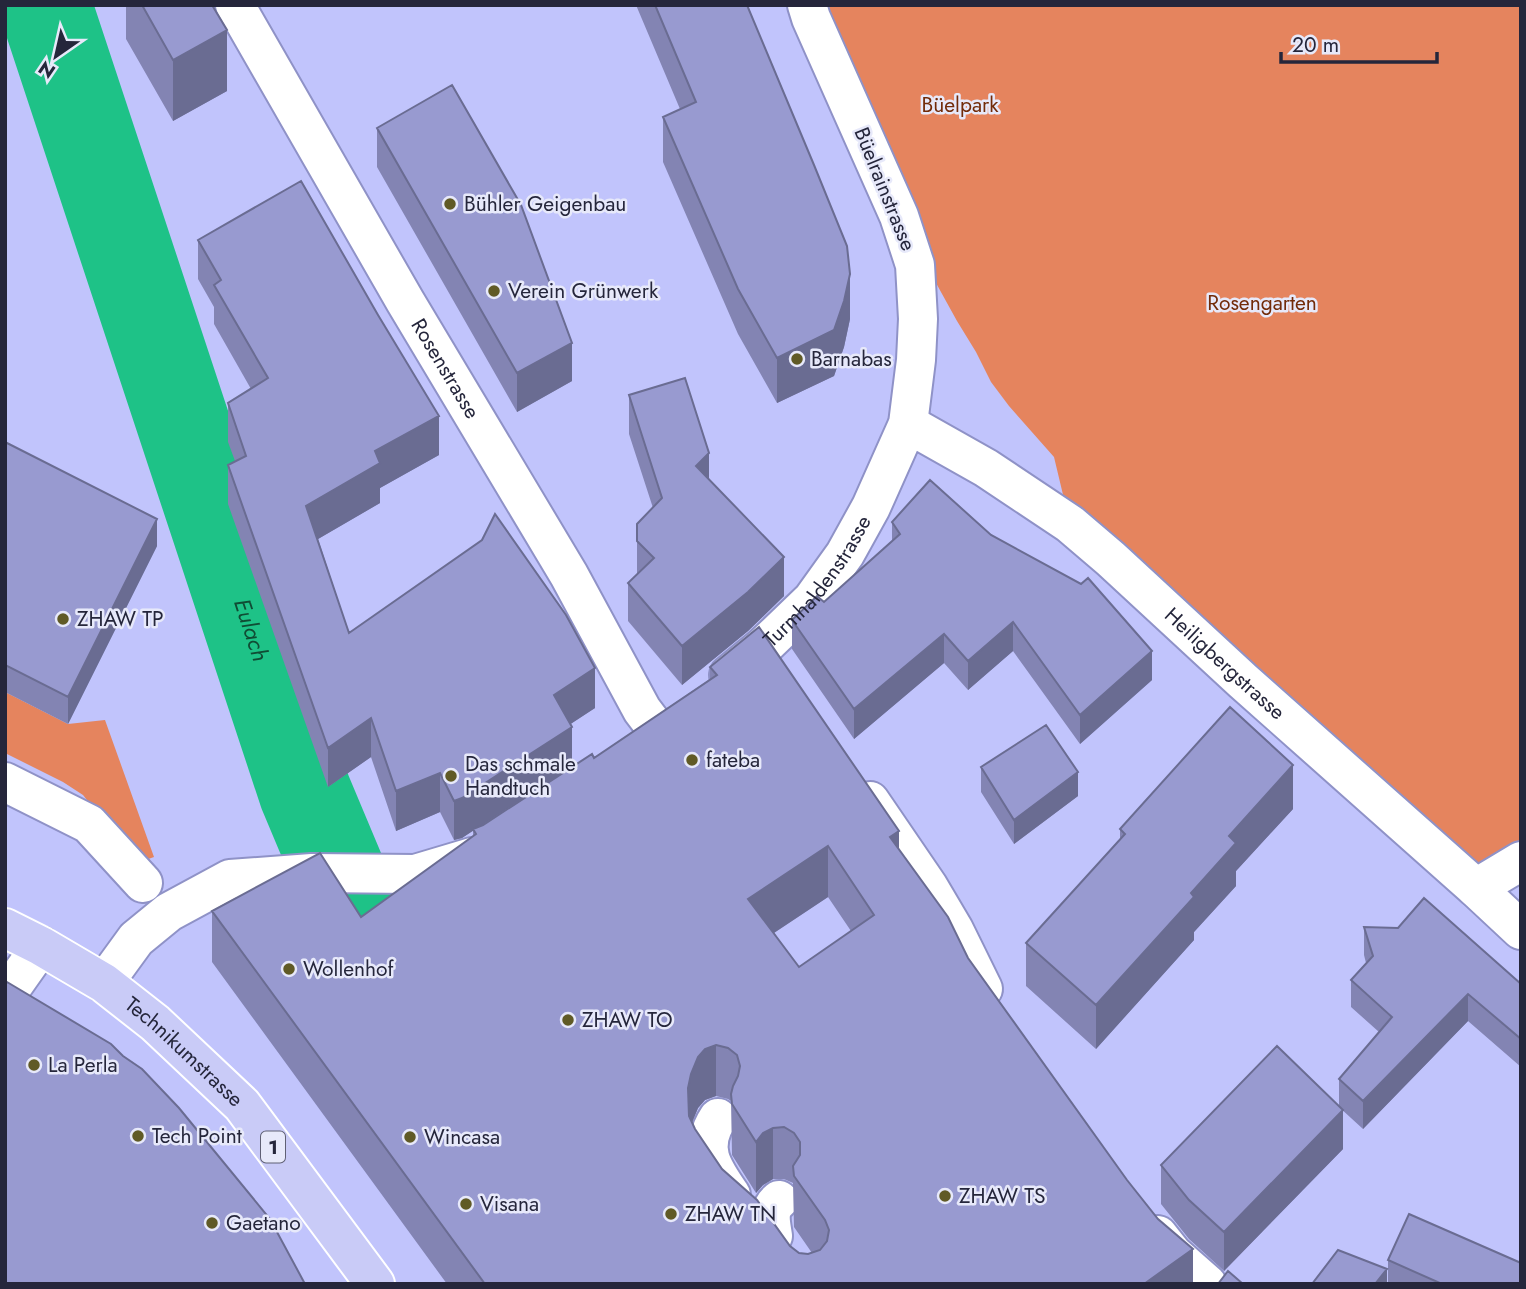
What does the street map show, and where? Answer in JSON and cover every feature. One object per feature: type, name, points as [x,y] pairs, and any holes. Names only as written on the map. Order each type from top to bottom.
[{"type":"main road","name":"Technikumstrasse","points":[[5,928],[104,984],[155,1023],[242,1105],[375,1284]]},
{"type":"street","name":"Rosenstrasse","points":[[236,5],[405,301],[569,575],[642,710],[670,721]]},
{"type":"street","name":"Büelrainstrasse","points":[[807,5],[899,216],[915,265],[918,319],[908,424]]},
{"type":"street","name":"Turmhaldenstrasse","points":[[670,721],[772,658],[845,554],[871,507],[908,424]]},
{"type":"street","name":"Heiligbergstrasse","points":[[908,424],[986,468],[1070,524],[1521,930]]},
{"type":"street","points":[[850,772],[928,886],[954,930],[986,997],[1002,1019]]},
{"type":"street","points":[[5,782],[89,824],[143,883]]},
{"type":"street","points":[[104,984],[136,939],[169,912],[230,879],[312,873],[415,874],[471,858],[506,835]]},
{"type":"street","points":[[1476,888],[1521,861]]},
{"type":"street","points":[[6,996],[41,946]]},
{"type":"street","points":[[718,1118],[710,1136],[709,1152],[713,1168],[740,1208],[782,1233]]},
{"type":"street","points":[[1136,1206],[1173,1254],[1207,1284]]},
{"type":"green space","points":[[21,5],[85,5],[246,496],[228,505],[362,875],[302,838],[195,533]]},
{"type":"green space","name":"Rosengarten","points":[[807,5],[1521,5],[1521,861],[1476,888],[1070,524],[1054,457],[991,382],[899,216]]},
{"type":"green space","points":[[5,692],[68,724],[105,720],[154,857],[137,863],[83,795],[5,753]]},
{"type":"building","points":[[142,5],[212,5],[227,30],[173,60]]},
{"type":"building","points":[[655,5],[747,5],[847,246],[850,274],[834,330],[777,358],[738,289],[663,117],[696,102]]},
{"type":"building","points":[[452,85],[521,205],[572,343],[517,373],[377,128]]},
{"type":"building","points":[[301,181],[439,416],[375,451],[380,463],[306,506],[349,633],[482,540],[495,514],[566,615],[595,668],[554,695],[572,727],[454,801],[440,773],[396,791],[371,718],[328,748],[228,465],[246,456],[228,403],[268,378],[214,285],[221,280],[198,240]]},
{"type":"building","points":[[685,378],[709,453],[696,466],[784,557],[748,592],[682,646],[628,583],[654,558],[637,541],[637,524],[662,498],[629,395]]},
{"type":"building","name":"ZHAW TP","points":[[5,442],[157,519],[68,697],[5,665]]},
{"type":"building","points":[[930,480],[991,535],[1081,584],[1088,578],[1152,651],[1080,715],[1013,622],[968,661],[944,634],[854,709],[792,620],[817,596],[824,602],[900,534],[892,522]]},
{"type":"building","points":[[759,627],[899,831],[890,837],[948,917],[968,958],[1127,1180],[1158,1219],[1193,1249],[1144,1284],[485,1284],[212,911],[320,853],[361,917],[476,834],[473,829],[592,754],[594,758],[717,675],[710,667]],"holes":[[[828,846],[874,915],[799,967],[748,899]],[[716,1045],[728,1048],[737,1055],[740,1066],[731,1094],[732,1104],[756,1142],[763,1133],[784,1127],[794,1133],[800,1142],[800,1155],[793,1166],[794,1176],[829,1230],[827,1241],[820,1250],[808,1254],[799,1253],[790,1246],[757,1200],[722,1169],[695,1129],[689,1116],[688,1088],[691,1074],[698,1057],[705,1049]]]},
{"type":"building","points":[[1230,707],[1293,765],[1229,836],[1236,843],[1191,893],[1194,897],[1096,1005],[1026,943],[1125,834],[1120,829]]},
{"type":"building","points":[[1046,725],[1078,772],[1014,820],[981,767]]},
{"type":"building","points":[[1424,898],[1521,984],[1521,1039],[1468,994],[1363,1101],[1339,1079],[1392,1017],[1351,980],[1373,956],[1364,927],[1398,928]]},
{"type":"building","points":[[7,982],[111,1044],[142,1069],[179,1108],[270,1219],[305,1284],[5,1284]]},
{"type":"building","points":[[1277,1046],[1343,1110],[1224,1232],[1189,1200],[1161,1165]]},
{"type":"building","points":[[1409,1214],[1521,1263],[1521,1284],[1442,1284],[1388,1260]]},
{"type":"building","points":[[1338,1250],[1387,1269],[1375,1284],[1312,1284]]},
{"type":"building","points":[[1228,1271],[1243,1284],[1218,1284]]},
{"type":"waterway","name":"Eulach","points":[[45,5],[305,792],[365,935],[416,1010]]},
{"type":"place","name":"Bühler Geigenbau","points":[[450,204]]},
{"type":"place","name":"Verein Grünwerk","points":[[494,291]]},
{"type":"place","name":"Barnabas","points":[[797,359]]},
{"type":"place","name":"ZHAW TP","points":[[63,619]]},
{"type":"place","name":"fateba","points":[[692,760]]},
{"type":"place","name":"Das schmale Handtuch","points":[[451,776]]},
{"type":"place","name":"Wollenhof","points":[[289,969]]},
{"type":"place","name":"ZHAW TO","points":[[568,1020]]},
{"type":"place","name":"La Perla","points":[[34,1065]]},
{"type":"place","name":"Tech Point","points":[[138,1136]]},
{"type":"place","name":"Wincasa","points":[[410,1137]]},
{"type":"place","name":"ZHAW TS","points":[[945,1196]]},
{"type":"place","name":"Visana","points":[[466,1204]]},
{"type":"place","name":"ZHAW TN","points":[[671,1214]]},
{"type":"place","name":"Gaetano","points":[[212,1223]]},
{"type":"park label","name":"Büelpark","points":[[960,105]]}]
